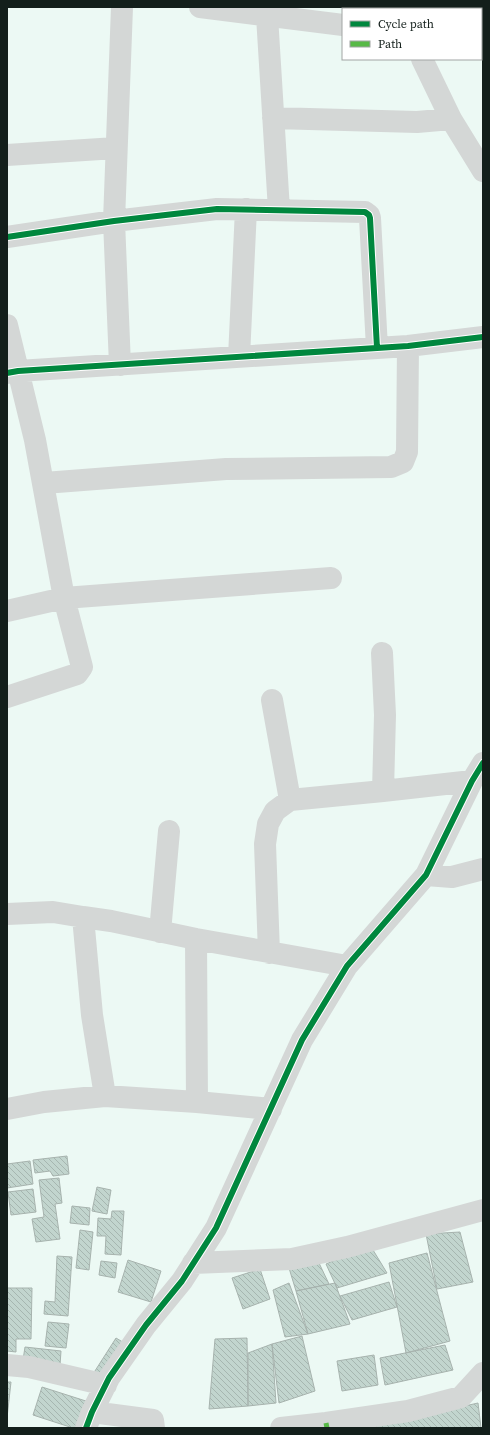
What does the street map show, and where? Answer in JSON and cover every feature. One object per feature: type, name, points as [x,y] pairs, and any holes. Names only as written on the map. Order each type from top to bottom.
[{"type":"street","points":[[120,365],[114,221],[122,7]]},
{"type":"street","points":[[200,7],[342,25]]},
{"type":"street","points":[[267,16],[279,210]]},
{"type":"street","points":[[422,60],[451,119],[483,171]]},
{"type":"street","points":[[273,118],[417,122],[451,119]]},
{"type":"street","points":[[7,155],[116,148]]},
{"type":"street","points":[[7,236],[114,221],[217,209],[366,212],[369,215],[377,348]]},
{"type":"street","points":[[239,357],[246,209]]},
{"type":"street","points":[[7,325],[13,372],[35,440],[64,598],[82,667],[77,674],[7,697]]},
{"type":"street","points":[[13,372],[408,346],[483,337]]},
{"type":"street","points":[[44,483],[226,469],[391,467],[397,465],[403,462],[407,452],[408,346]]},
{"type":"street","points":[[7,611],[64,598],[331,578]]},
{"type":"street","points":[[382,654],[385,715],[383,791]]},
{"type":"street","points":[[272,700],[290,800]]},
{"type":"street","points":[[269,953],[265,844],[268,824],[275,811],[290,800],[383,791],[477,772]]},
{"type":"street","points":[[154,1428],[153,1420],[89,1420],[109,1378],[146,1325],[182,1281],[216,1228],[302,1040],[347,966],[426,875],[477,772]]},
{"type":"street","points":[[160,932],[169,832]]},
{"type":"street","points":[[426,875],[452,877],[483,869]]},
{"type":"street","points":[[7,914],[53,912],[111,921],[269,953],[347,966]]},
{"type":"street","points":[[83,917],[92,1015],[105,1096]]},
{"type":"street","points":[[196,939],[197,1102]]},
{"type":"street","points":[[7,1109],[44,1102],[105,1096],[197,1102],[271,1109]]},
{"type":"street","points":[[193,1263],[292,1259],[347,1247],[483,1210]]},
{"type":"street","points":[[7,1365],[29,1367],[106,1385]]},
{"type":"street","points":[[281,1428],[408,1411],[461,1397],[483,1373]]},
{"type":"building","points":[[67,1156],[69,1174],[53,1176],[50,1171],[35,1173],[33,1160]]},
{"type":"building","points":[[30,1161],[33,1184],[7,1188],[7,1164]]},
{"type":"building","points":[[59,1178],[62,1203],[55,1204],[60,1239],[36,1242],[32,1219],[44,1217],[39,1180]]},
{"type":"building","points":[[97,1187],[111,1190],[107,1214],[92,1211]]},
{"type":"building","points":[[33,1189],[36,1212],[11,1215],[8,1192]]},
{"type":"building","points":[[72,1206],[90,1208],[89,1225],[70,1223]]},
{"type":"building","points":[[112,1211],[124,1211],[121,1255],[105,1254],[106,1236],[97,1236],[98,1218],[111,1219]]},
{"type":"building","points":[[80,1230],[93,1232],[89,1270],[76,1268]]},
{"type":"building","points":[[460,1232],[473,1282],[437,1289],[426,1234]]},
{"type":"building","points":[[370,1245],[387,1273],[337,1288],[326,1264]]},
{"type":"building","points":[[427,1253],[450,1341],[406,1353],[389,1263]]},
{"type":"building","points":[[57,1256],[72,1257],[68,1316],[44,1314],[45,1301],[55,1302]]},
{"type":"building","points":[[128,1260],[161,1271],[151,1302],[118,1292]]},
{"type":"building","points":[[101,1261],[117,1263],[115,1278],[99,1275]]},
{"type":"building","points":[[319,1263],[329,1284],[296,1291],[289,1268]]},
{"type":"building","points":[[260,1269],[270,1299],[243,1309],[232,1278]]},
{"type":"building","points":[[389,1282],[397,1307],[352,1320],[340,1296]]},
{"type":"building","points":[[289,1283],[308,1334],[285,1337],[273,1290]]},
{"type":"building","points":[[335,1283],[350,1324],[308,1334],[296,1291]]},
{"type":"building","points":[[7,1288],[32,1288],[31,1339],[16,1339],[16,1352],[7,1351]]},
{"type":"building","points":[[48,1322],[69,1324],[66,1348],[45,1346]]},
{"type":"building","points":[[302,1336],[315,1391],[279,1403],[272,1344]]},
{"type":"building","points":[[116,1338],[126,1344],[103,1380],[93,1374]]},
{"type":"building","points":[[247,1338],[248,1406],[209,1409],[215,1339]]},
{"type":"building","points":[[272,1344],[276,1403],[248,1406],[248,1353]]},
{"type":"building","points":[[445,1345],[453,1370],[385,1385],[380,1358]]},
{"type":"building","points":[[25,1347],[61,1351],[60,1365],[23,1360]]},
{"type":"building","points":[[374,1355],[378,1385],[342,1391],[337,1361]]},
{"type":"building","points":[[7,1382],[11,1382],[7,1418]]},
{"type":"building","points":[[42,1387],[89,1402],[80,1428],[73,1428],[33,1415]]},
{"type":"building","points":[[478,1403],[481,1428],[322,1428],[407,1419]]},
{"type":"marked path","points":[[326,1423],[327,1428]]},
{"type":"cycle path","points":[[7,237],[114,221],[217,209],[365,212],[370,218],[377,348]]},
{"type":"cycle path","points":[[7,373],[18,371],[408,346],[483,337]]},
{"type":"cycle path","points":[[86,1428],[92,1412],[109,1378],[146,1325],[182,1281],[216,1228],[302,1040],[347,966],[426,875],[472,781],[483,763]]}]
